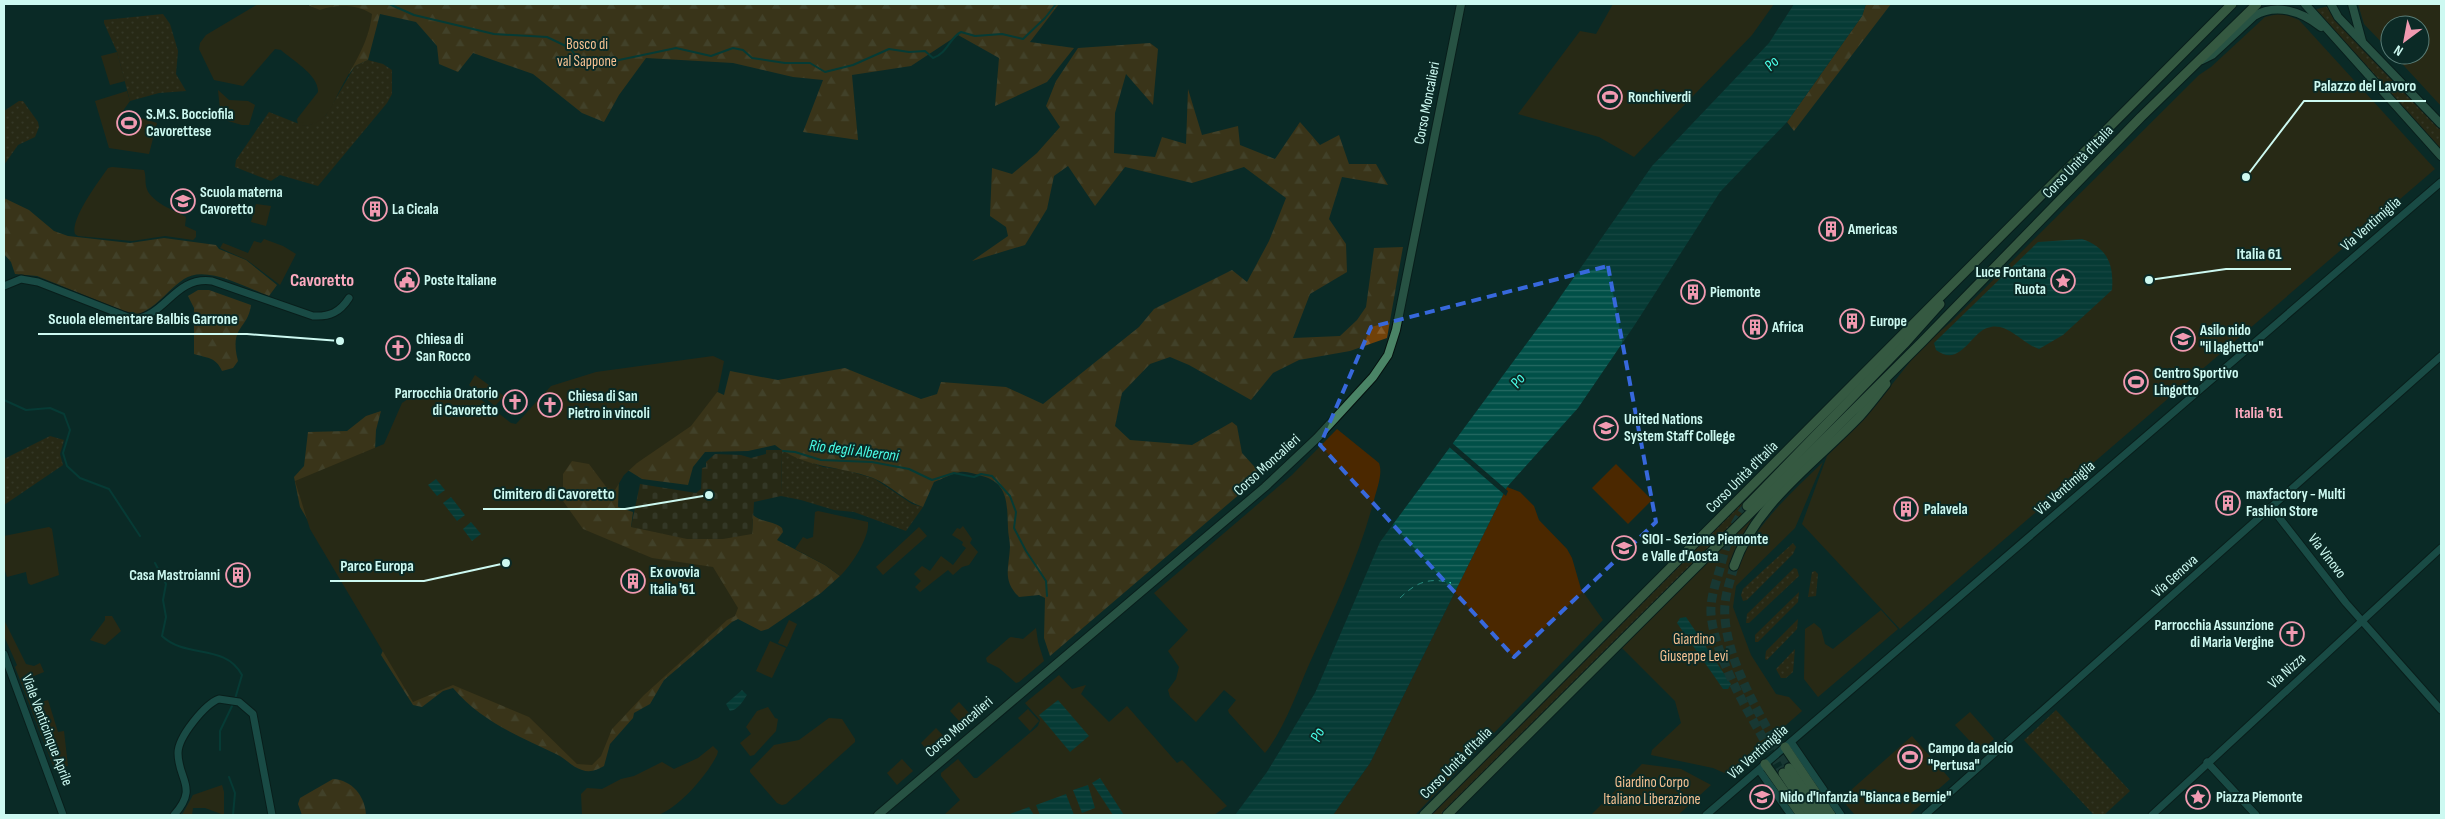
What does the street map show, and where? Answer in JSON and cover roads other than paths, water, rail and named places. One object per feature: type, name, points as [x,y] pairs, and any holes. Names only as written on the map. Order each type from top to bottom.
[{"type":"main road","name":"Corso Moncalieri","points":[[878,815],[1265,487],[1317,438],[1384,363],[1396,330],[1460,4]]},
{"type":"main road","name":"Corso Unità d'Italia","points":[[1424,815],[2232,4]]},
{"type":"main road","name":"Corso Unità d'Italia","points":[[1447,815],[1922,342],[2198,61],[2257,4]]},
{"type":"main road","points":[[2305,4],[2441,156]]},
{"type":"main road","points":[[2331,4],[2333,12],[2441,124]]},
{"type":"main road","points":[[2352,4],[2363,42]]},
{"type":"main road","points":[[2198,61],[2212,55],[2254,16],[2262,11],[2274,9],[2287,10],[2302,16],[2334,37]]},
{"type":"main road","name":"Corso Unità d'Italia","points":[[1747,506],[1906,342],[1973,262]]},
{"type":"main road","name":"Corso Unità d'Italia","points":[[1734,566],[1747,536],[1765,511],[1860,416],[1922,342]]},
{"type":"main road","points":[[1788,745],[1831,815]]},
{"type":"main road","points":[[1762,767],[1801,815]]},
{"type":"main road","points":[[1811,815],[1786,771],[1821,815]]},
{"type":"street","name":"Via Ventimiglia","points":[[1706,815],[2441,182]]},
{"type":"street","points":[[4,286],[21,279],[38,282],[133,319],[147,316],[183,286],[202,280],[212,281],[314,316],[327,315],[342,309],[348,298]]},
{"type":"street","name":"Via Genova","points":[[1926,815],[2441,356]]},
{"type":"street","name":"Via Vinovo","points":[[2272,507],[2362,621],[2441,710]]},
{"type":"street","name":"Via Nizza","points":[[2152,815],[2207,762],[2441,548]]},
{"type":"street","name":"Viale Venticinque Aprile","points":[[4,654],[63,815]]},
{"type":"street","points":[[174,815],[182,805],[186,794],[186,780],[178,752],[181,742],[208,704],[220,699],[231,699],[247,707],[254,720],[272,815]]},
{"type":"street","points":[[1788,745],[1841,815]]},
{"type":"street","points":[[2207,762],[2256,815]]},
{"type":"street","points":[[1762,767],[1791,815]]},
{"type":"water","name":"Po","points":[[1794,4],[1866,4],[1862,16],[1787,122],[1720,192],[1634,326],[1578,408],[1507,487],[1370,763],[1333,815],[1235,815],[1267,772],[1315,693],[1380,542],[1549,313],[1652,166],[1769,43]]},
{"type":"water","points":[[2082,239],[2098,247],[2108,258],[2112,273],[2112,290],[2063,335],[2039,349],[2008,330],[1994,326],[1981,331],[1958,353],[1952,355],[1944,354],[1936,350],[1934,343],[2038,242]]},
{"type":"water","points":[[436,479],[445,490],[437,496],[428,485]]},
{"type":"water","points":[[451,497],[465,515],[457,521],[443,503]]},
{"type":"water","points":[[471,522],[481,534],[472,541],[463,529]]},
{"type":"water","points":[[1686,617],[1731,684],[1728,689],[1723,689],[1677,623],[1680,618]]},
{"type":"water","points":[[742,690],[747,695],[738,707],[730,711],[726,704]]},
{"type":"water","points":[[1058,700],[1089,736],[1070,752],[1039,715]]},
{"type":"water","points":[[1100,778],[1124,815],[1113,815],[1092,783]]},
{"type":"water","points":[[1088,785],[1095,808],[1082,813],[1073,790]]},
{"type":"water","points":[[1066,794],[1074,815],[1040,815],[1036,805]]},
{"type":"water","points":[[1029,807],[1034,815],[1007,815]]},
{"type":"waterway","points":[[389,4],[414,15],[494,34],[547,37],[570,48],[582,64],[590,68],[599,61],[619,60],[676,48],[711,56],[733,48],[743,50],[752,58],[785,63],[810,63],[825,72],[853,65],[889,49],[909,52],[925,51],[933,58],[942,53],[961,32],[975,36],[1002,34],[1023,39],[1045,18],[1056,4]]},
{"type":"waterway","points":[[4,400],[26,410],[50,408],[64,414],[70,430],[63,453],[67,466],[80,478],[109,489],[140,536]]},
{"type":"waterway","name":"Rio degli Alberoni","points":[[783,451],[795,452],[821,460],[872,462],[909,469],[932,480],[954,473],[974,477],[981,474],[992,476],[1010,496],[1016,512],[1014,528],[1026,551],[1046,581],[1047,596]]},
{"type":"waterway","points":[[155,563],[166,584],[163,600],[166,617],[162,636],[182,647],[216,655],[235,665],[242,675],[235,699]]},
{"type":"waterway","points":[[220,750],[220,731],[233,704]]},
{"type":"waterway","points":[[229,777],[235,793],[233,815]]},
{"type":"tunnel","points":[[1747,506],[1738,519],[1728,542],[1713,595],[1711,614],[1714,633],[1729,674],[1783,773]]},
{"type":"tunnel","points":[[1734,566],[1725,604],[1730,646],[1746,689],[1789,768]]},
{"type":"place","name":"Ronchiverdi","points":[[1610,97]]},
{"type":"place","name":"S.M.S. Bocciofila Cavorettese","points":[[129,123]]},
{"type":"place","name":"Palazzo del Lavoro","points":[[2246,177]]},
{"type":"place","name":"Scuola materna Cavoretto","points":[[183,201]]},
{"type":"place","name":"La Cicala","points":[[375,209]]},
{"type":"place","name":"Americas","points":[[1831,229]]},
{"type":"place","name":"Poste Italiane","points":[[407,280]]},
{"type":"place","name":"Italia 61","points":[[2149,280]]},
{"type":"place","name":"Luce Fontana Ruota","points":[[2063,281]]},
{"type":"place","name":"Piemonte","points":[[1693,292]]},
{"type":"place","name":"Europe","points":[[1852,321]]},
{"type":"place","name":"Africa","points":[[1755,327]]},
{"type":"place","name":"Asilo nido \"il laghetto\"","points":[[2183,339]]},
{"type":"place","name":"Scuola elementare Balbis Garrone","points":[[340,341]]},
{"type":"place","name":"Chiesa di San Rocco","points":[[398,348]]},
{"type":"place","name":"Centro Sportivo Lingotto","points":[[2136,382]]},
{"type":"place","name":"Parrocchia Oratorio di Cavoretto","points":[[515,402]]},
{"type":"place","name":"Chiesa di San Pietro in vincoli","points":[[550,405]]},
{"type":"place","name":"United Nations System Staff College","points":[[1606,428]]},
{"type":"place","name":"Cimitero di Cavoretto","points":[[709,495]]},
{"type":"place","name":"maxfactory - Multi Fashion Store","points":[[2228,503]]},
{"type":"place","name":"Palavela","points":[[1906,509]]},
{"type":"place","name":"SIOI - Sezione Piemonte e Valle d'Aosta","points":[[1624,548]]},
{"type":"place","name":"Parco Europa","points":[[506,563]]},
{"type":"place","name":"Casa Mastroianni","points":[[238,575]]},
{"type":"place","name":"Ex ovovia Italia '61","points":[[633,581]]},
{"type":"place","name":"Parrocchia Assunzione di Maria Vergine","points":[[2292,634]]},
{"type":"place","name":"Campo da calcio \"Pertusa\"","points":[[1910,757]]},
{"type":"place","name":"Nido d'Infanzia \"Bianca e Bernie\"","points":[[1762,797]]},
{"type":"place","name":"Piazza Piemonte","points":[[2198,797]]},
{"type":"district","name":"Cavoretto","points":[[322,280]]},
{"type":"district","name":"Italia '61","points":[[2259,413]]},
{"type":"park label","name":"Bosco di val Sappone","points":[[587,52]]},
{"type":"park label","name":"Giardino Giuseppe Levi","points":[[1694,648]]},
{"type":"park label","name":"Giardino Corpo Italiano Liberazione","points":[[1652,790]]}]
